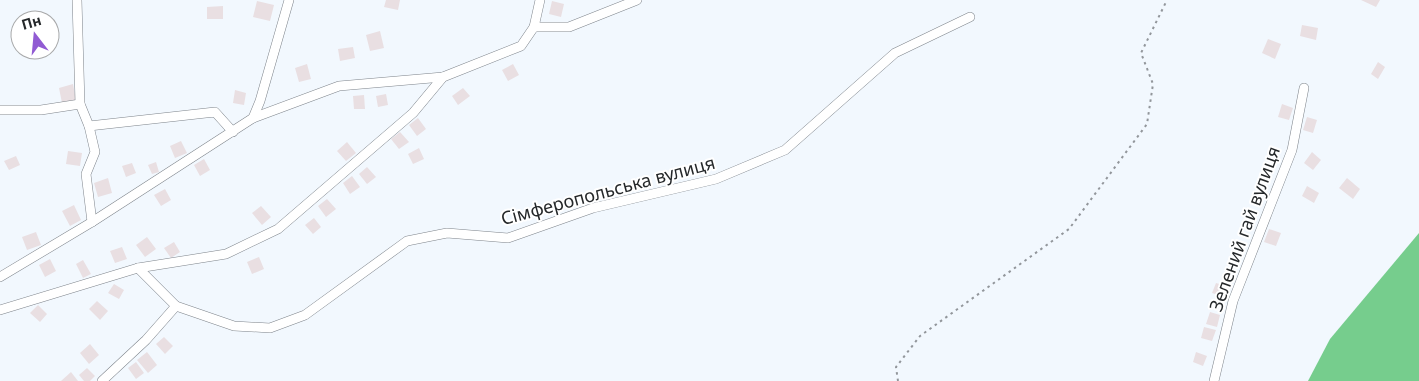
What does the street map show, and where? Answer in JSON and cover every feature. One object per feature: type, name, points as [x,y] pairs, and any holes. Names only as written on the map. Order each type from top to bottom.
[{"type":"street","points":[[77,0],[80,104],[89,126],[94,152],[86,174],[92,222]]},
{"type":"street","points":[[253,118],[260,101],[289,0]]},
{"type":"street","points":[[0,277],[92,222],[253,118],[338,86],[443,77],[521,46],[534,27],[540,0]]},
{"type":"street","points":[[534,27],[569,27],[637,0]]},
{"type":"street","name":"Сімферопольська вулиця","points":[[138,268],[176,306],[234,326],[270,328],[305,315],[407,240],[447,233],[508,238],[593,208],[716,180],[785,150],[895,53],[970,17]]},
{"type":"street","points":[[0,310],[138,268],[226,254],[278,229],[412,113],[443,77]]},
{"type":"street","name":"Зелений гай вулиця","points":[[1214,381],[1233,301],[1292,150],[1304,88]]},
{"type":"street","points":[[0,110],[41,110],[80,104]]},
{"type":"street","points":[[89,126],[215,112],[233,132]]},
{"type":"street","points":[[102,381],[146,340],[176,306]]},
{"type":"path","points":[[898,381],[896,367],[920,336],[1069,229],[1147,124],[1153,84],[1140,53],[1167,0]]},
{"type":"green space","points":[[1419,233],[1419,381],[1308,381],[1330,339]]},
{"type":"building","points":[[386,0],[400,0],[398,10],[384,7]]},
{"type":"building","points":[[1361,0],[1380,0],[1376,7]]},
{"type":"building","points":[[257,1],[274,5],[270,21],[253,17]]},
{"type":"building","points":[[552,1],[564,4],[561,17],[549,14]]},
{"type":"building","points":[[223,6],[223,19],[207,19],[207,7]]},
{"type":"building","points":[[1302,25],[1318,28],[1316,40],[1300,36]]},
{"type":"building","points":[[380,31],[384,48],[370,51],[366,35]]},
{"type":"building","points":[[1268,39],[1281,44],[1275,59],[1262,53]]},
{"type":"building","points":[[353,47],[355,58],[340,61],[338,49]]},
{"type":"building","points":[[1378,62],[1385,67],[1378,79],[1371,74]]},
{"type":"building","points":[[307,64],[311,79],[299,82],[295,68]]},
{"type":"building","points":[[513,64],[519,75],[508,81],[502,70]]},
{"type":"building","points":[[73,84],[76,100],[62,103],[59,88]]},
{"type":"building","points":[[463,88],[470,96],[458,105],[452,96]]},
{"type":"building","points":[[235,90],[246,93],[244,105],[233,103]]},
{"type":"building","points":[[386,94],[388,105],[378,107],[376,96]]},
{"type":"building","points":[[364,95],[365,109],[354,109],[353,96]]},
{"type":"building","points":[[1282,104],[1293,108],[1289,120],[1278,117]]},
{"type":"building","points":[[1307,117],[1317,120],[1313,133],[1303,130]]},
{"type":"building","points":[[418,118],[426,129],[417,136],[409,125]]},
{"type":"building","points":[[400,132],[409,142],[399,149],[391,139]]},
{"type":"building","points":[[181,141],[187,153],[175,158],[170,146]]},
{"type":"building","points":[[347,142],[356,153],[346,161],[337,151]]},
{"type":"building","points":[[419,148],[424,159],[413,164],[408,154]]},
{"type":"building","points":[[68,151],[82,153],[80,166],[66,164]]},
{"type":"building","points":[[1312,152],[1321,160],[1313,170],[1304,163]]},
{"type":"building","points":[[16,156],[20,165],[9,170],[4,161]]},
{"type":"building","points":[[204,159],[210,170],[200,176],[194,165]]},
{"type":"building","points":[[156,162],[159,172],[152,174],[148,165]]},
{"type":"building","points":[[132,163],[136,173],[126,177],[122,166]]},
{"type":"building","points":[[367,167],[376,177],[367,184],[359,174]]},
{"type":"building","points":[[352,176],[360,187],[350,194],[343,183]]},
{"type":"building","points":[[108,178],[112,193],[98,197],[94,183]]},
{"type":"building","points":[[1347,178],[1360,189],[1353,199],[1339,188]]},
{"type":"building","points":[[1307,186],[1319,193],[1314,203],[1302,196]]},
{"type":"building","points":[[165,189],[171,200],[161,206],[154,195]]},
{"type":"building","points":[[327,199],[336,209],[326,217],[318,206]]},
{"type":"building","points":[[74,205],[81,220],[70,226],[62,211]]},
{"type":"building","points":[[261,206],[271,217],[262,225],[252,213]]},
{"type":"building","points":[[314,218],[321,227],[313,234],[305,225]]},
{"type":"building","points":[[1269,229],[1281,233],[1276,246],[1264,242]]},
{"type":"building","points":[[36,232],[41,245],[27,250],[22,237]]},
{"type":"building","points":[[147,237],[156,249],[145,257],[136,245]]},
{"type":"building","points":[[174,242],[180,252],[171,258],[164,248]]},
{"type":"building","points":[[122,247],[127,259],[115,263],[110,251]]},
{"type":"building","points":[[259,257],[264,269],[252,274],[247,262]]},
{"type":"building","points":[[50,259],[56,271],[45,277],[39,265]]},
{"type":"building","points":[[83,260],[91,274],[83,278],[76,264]]},
{"type":"building","points":[[1216,283],[1229,287],[1225,297],[1212,293]]},
{"type":"building","points":[[114,284],[124,290],[119,299],[108,293]]},
{"type":"building","points":[[97,301],[108,311],[100,320],[89,309]]},
{"type":"building","points":[[38,305],[47,314],[40,322],[30,313]]},
{"type":"building","points":[[1210,312],[1220,315],[1217,327],[1206,324]]},
{"type":"building","points":[[1204,327],[1216,330],[1212,341],[1201,338]]},
{"type":"building","points":[[164,337],[173,346],[165,354],[156,344]]},
{"type":"building","points":[[90,344],[99,355],[89,364],[80,353]]},
{"type":"building","points":[[147,352],[157,365],[148,373],[137,360]]},
{"type":"building","points":[[1196,352],[1207,356],[1203,366],[1193,362]]},
{"type":"building","points":[[136,362],[144,373],[136,379],[128,368]]},
{"type":"building","points":[[87,368],[95,376],[90,381],[84,381],[79,375]]},
{"type":"building","points":[[71,372],[78,381],[61,381]]}]
